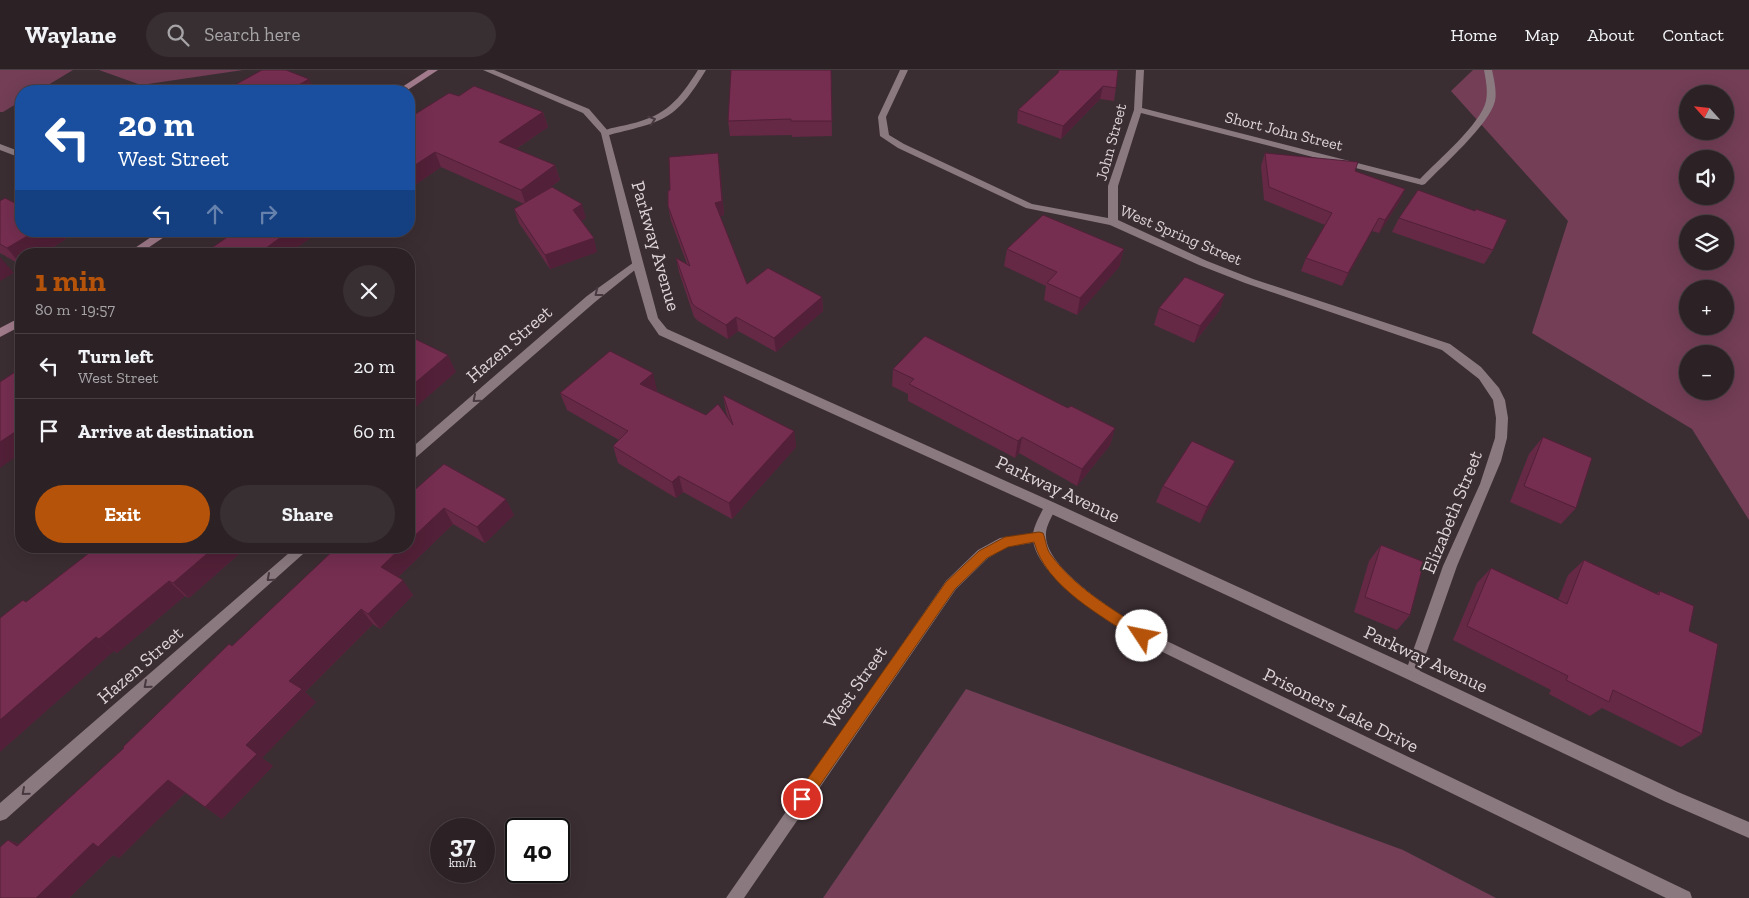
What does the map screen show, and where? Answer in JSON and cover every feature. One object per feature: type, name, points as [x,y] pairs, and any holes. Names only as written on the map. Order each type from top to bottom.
[{"type":"main road","points":[[410,85],[434,70]]},
{"type":"main road","points":[[141,248],[158,237]]},
{"type":"main road","points":[[0,334],[15,324]]},
{"type":"street","name":"Parkway Avenue","points":[[487,70],[586,111],[594,117],[605,133],[653,319],[663,332],[1412,674],[1672,797],[1749,830]]},
{"type":"street","points":[[605,133],[665,115],[686,96],[702,70]]},
{"type":"street","name":"West Spring Street","points":[[904,70],[882,117],[884,136],[901,146],[1029,206],[1113,222],[1203,263],[1249,281],[1424,339]]},
{"type":"street","name":"John Street","points":[[1113,222],[1113,186],[1138,110],[1140,70]]},
{"type":"street","name":"Short John Street","points":[[1138,110],[1422,182],[1476,124],[1489,104],[1491,91],[1488,70]]},
{"type":"street","points":[[0,147],[15,153]]},
{"type":"street","name":"Hazen Street","points":[[415,452],[583,305],[637,262]]},
{"type":"street","name":"Elizabeth Street","points":[[1412,674],[1450,565],[1494,467],[1503,422],[1500,401],[1486,378],[1466,359],[1446,347],[1424,339]]},
{"type":"street","points":[[1039,537],[1050,508]]},
{"type":"street","name":"West Street","points":[[734,898],[951,585],[983,554],[1005,542],[1039,537]]},
{"type":"street","name":"Prisoners Lake Drive","points":[[1039,537],[1044,556],[1079,594],[1142,636],[1684,898]]},
{"type":"street","name":"Hazen Street","points":[[0,813],[298,553]]},
{"type":"shaded area","points":[[0,70],[73,70],[48,85],[15,85],[15,105],[0,112]]},
{"type":"shaded area","points":[[99,70],[243,70],[141,85]]},
{"type":"shaded area","points":[[1473,70],[1749,70],[1749,520],[1692,429],[1532,333],[1568,221],[1451,91]]},
{"type":"shaded area","points":[[966,689],[1403,850],[1496,898],[823,898]]},
{"type":"building","points":[[262,70],[286,70],[309,79],[298,85],[235,85]]},
{"type":"building","points":[[731,70],[831,70],[832,121],[791,121],[791,119],[728,121]]},
{"type":"building","points":[[1059,70],[1118,70],[1116,88],[1103,86],[1063,126],[1018,110]]},
{"type":"building","points":[[474,86],[543,112],[499,142],[555,165],[521,190],[435,152],[415,165],[415,114],[449,93],[459,96]]},
{"type":"building","points":[[718,153],[722,201],[715,203],[747,284],[768,268],[822,297],[774,338],[736,317],[726,325],[696,307],[692,303],[676,258],[690,266],[668,206],[668,191],[670,190],[669,157]]},
{"type":"building","points":[[1265,153],[1358,162],[1355,171],[1405,189],[1385,220],[1379,218],[1348,273],[1306,258],[1332,213],[1269,187]]},
{"type":"building","points":[[552,187],[582,204],[573,210],[594,238],[545,255],[514,209]]},
{"type":"building","points":[[1418,190],[1475,211],[1476,209],[1507,220],[1493,250],[1399,218]]},
{"type":"building","points":[[5,198],[15,203],[15,237],[26,237],[7,248],[0,244],[0,201]]},
{"type":"building","points":[[1043,215],[1124,249],[1080,298],[1047,283],[1057,272],[1007,249]]},
{"type":"building","points":[[227,237],[281,237],[266,248],[212,248]]},
{"type":"building","points":[[1185,277],[1225,294],[1200,326],[1159,308]]},
{"type":"building","points":[[925,336],[1068,408],[1071,406],[1115,428],[1082,469],[1022,437],[1018,441],[909,384],[914,379],[893,369]]},
{"type":"building","points":[[415,339],[448,355],[415,383]]},
{"type":"building","points":[[610,351],[653,373],[640,384],[706,415],[718,404],[733,425],[723,395],[794,431],[729,503],[679,476],[672,482],[613,446],[628,431],[560,393]]},
{"type":"building","points":[[15,372],[15,432],[0,442],[0,382]]},
{"type":"building","points":[[1543,437],[1592,458],[1576,508],[1524,486]]},
{"type":"building","points":[[1192,441],[1235,461],[1207,507],[1163,486]]},
{"type":"building","points":[[444,464],[506,499],[477,527],[444,508],[415,535],[415,490]]},
{"type":"building","points":[[1381,545],[1424,562],[1410,615],[1365,597]]},
{"type":"building","points":[[89,553],[208,553],[173,583],[169,581],[99,639],[96,637],[0,720],[0,618],[23,600],[26,602]]},
{"type":"building","points":[[331,553],[396,553],[381,567],[403,580],[368,614],[361,609],[289,681],[302,689],[246,745],[257,754],[205,807],[168,780],[98,847],[93,843],[36,898],[0,898],[0,847],[8,840],[17,846],[124,748],[229,644],[232,646]]},
{"type":"building","points":[[1584,560],[1659,595],[1660,591],[1694,606],[1689,631],[1718,644],[1702,734],[1613,690],[1609,702],[1566,680],[1568,676],[1467,626],[1491,568],[1567,604]]},
{"type":"route","points":[[802,799],[951,585],[983,554],[1005,542],[1039,537],[1044,556],[1079,594],[1142,636]]}]
